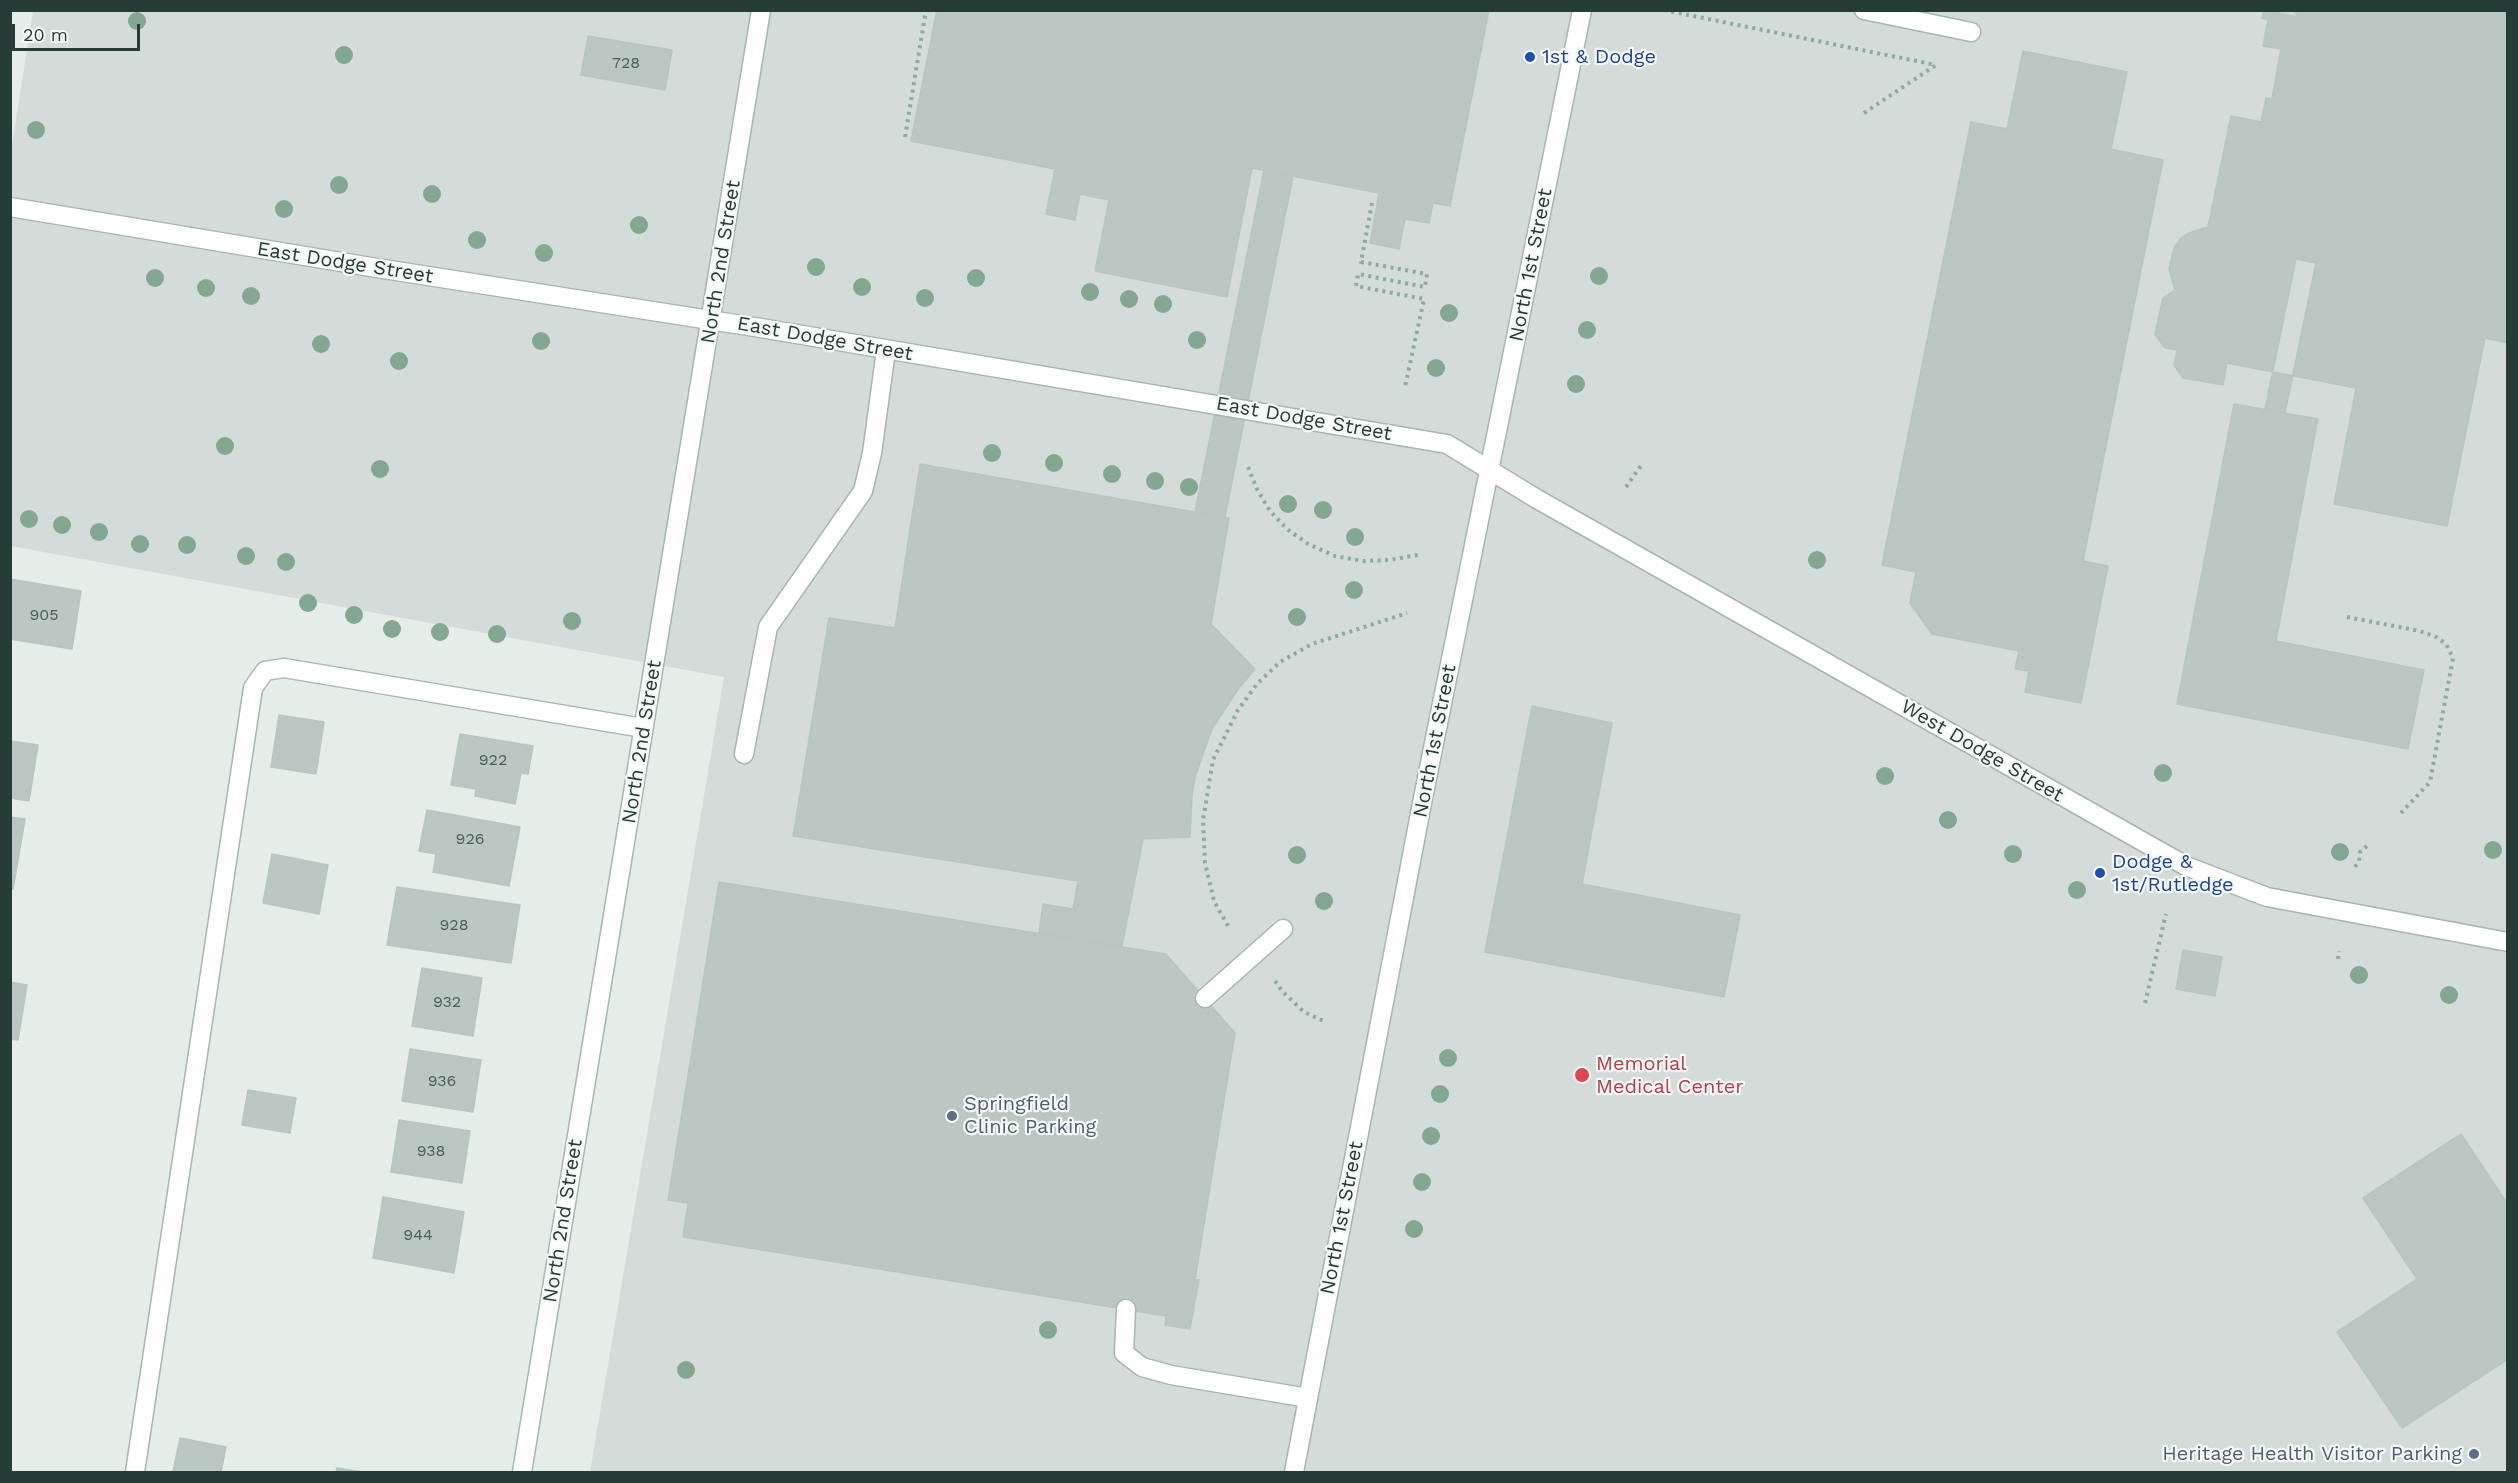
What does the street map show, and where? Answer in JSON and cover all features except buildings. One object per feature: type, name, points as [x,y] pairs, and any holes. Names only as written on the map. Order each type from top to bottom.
[{"type":"street","name":"North 2nd Street","points":[[522,1473],[761,10]]},
{"type":"street","name":"North 1st Street","points":[[1294,1473],[1412,857],[1582,10]]},
{"type":"street","points":[[1864,10],[1971,32]]},
{"type":"street","name":"East Dodge Street","points":[[10,207],[376,268],[712,320],[1447,444],[1490,471]]},
{"type":"street","points":[[744,754],[768,627],[863,491],[872,453],[886,350]]},
{"type":"street","name":"West Dodge Street","points":[[1490,471],[2186,866],[2267,897],[2508,942]]},
{"type":"street","points":[[135,1473],[253,688],[265,671],[284,668],[643,728]]},
{"type":"street","points":[[1205,999],[1283,929]]},
{"type":"street","points":[[1126,1309],[1124,1353],[1142,1367],[1171,1375],[1308,1398]]},
{"type":"path","points":[[905,137],[926,10]]},
{"type":"path","points":[[1664,10],[1936,65],[1864,113]]},
{"type":"path","points":[[1372,203],[1361,262],[1427,274],[1425,287],[1358,274],[1356,286],[1424,299],[1405,387]]},
{"type":"path","points":[[1626,487],[1642,464]]},
{"type":"path","points":[[1248,467],[1270,511],[1287,530],[1308,544],[1335,556],[1363,561],[1389,561],[1418,555]]},
{"type":"path","points":[[1228,926],[1214,901],[1205,863],[1203,820],[1213,760],[1238,710],[1257,684],[1280,662],[1304,648],[1346,631],[1407,613]]},
{"type":"path","points":[[2347,617],[2420,631],[2436,637],[2446,644],[2453,658],[2430,782],[2401,813]]},
{"type":"path","points":[[2355,867],[2359,861],[2360,852],[2368,845]]},
{"type":"path","points":[[2145,1003],[2166,914]]},
{"type":"path","points":[[2338,959],[2339,951]]},
{"type":"path","points":[[1275,981],[1304,1012],[1326,1022]]},
{"type":"shaded area","name":"Memorial Medical Center","points":[[33,11],[2507,11],[2507,1472],[590,1472],[724,677],[11,546],[11,152]]},
{"type":"place","name":"1st & Dodge","points":[[1530,57]]},
{"type":"place","name":"Dodge & 1st/Rutledge","points":[[2100,873]]},
{"type":"place","name":"Memorial Medical Center","points":[[1582,1075]]},
{"type":"place","name":"Springfield Clinic Parking","points":[[952,1116]]},
{"type":"place","name":"Heritage Health Visitor Parking","points":[[2474,1454]]}]
